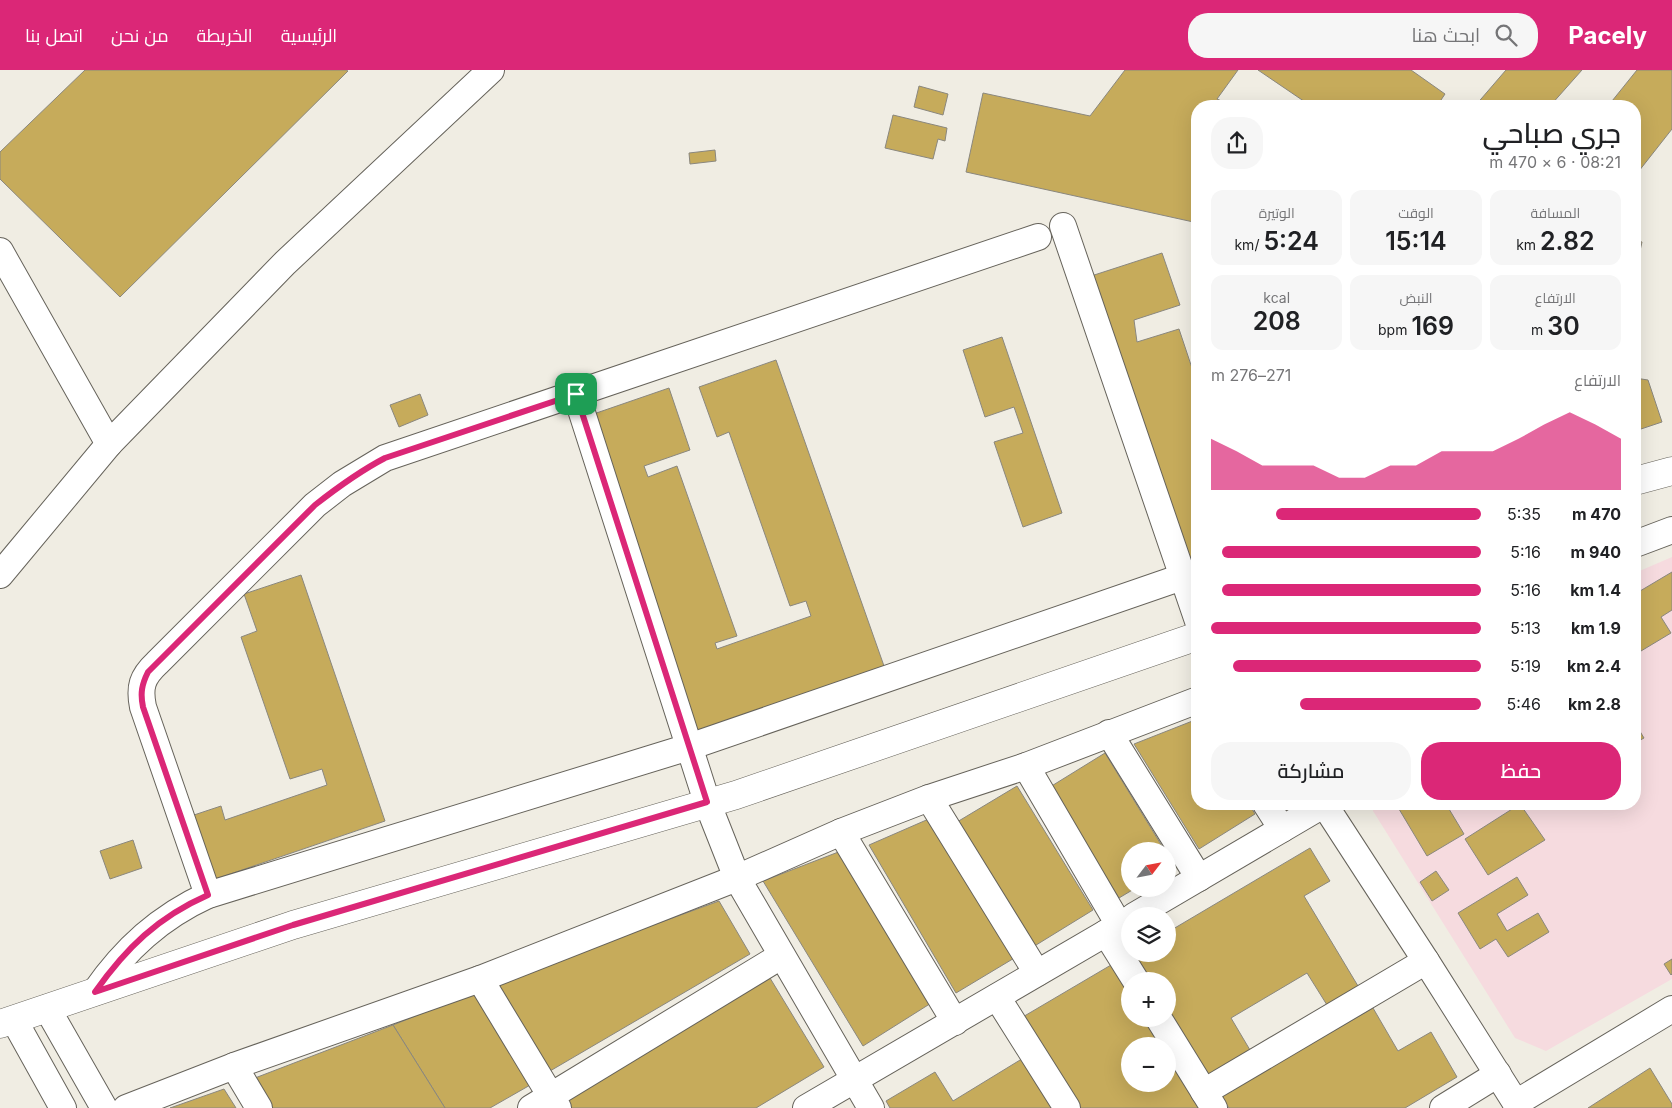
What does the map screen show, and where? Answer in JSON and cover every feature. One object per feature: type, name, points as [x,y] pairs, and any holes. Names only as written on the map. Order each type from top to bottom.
[{"type":"main road","points":[[1641,479],[1672,471]]},
{"type":"main road","points":[[5,1024],[46,1008],[293,925],[736,795],[1191,638]]},
{"type":"street","points":[[0,575],[109,444],[285,263],[491,70]]},
{"type":"street","points":[[1063,226],[1191,602]]},
{"type":"street","points":[[208,895],[143,707],[142,683],[148,672],[315,505],[342,484],[385,458],[1038,237]]},
{"type":"street","points":[[0,251],[109,444]]},
{"type":"street","points":[[576,394],[707,802],[737,878],[871,1108]]},
{"type":"street","points":[[1641,542],[1672,530]]},
{"type":"street","points":[[95,992],[128,949],[148,931],[170,915],[208,895],[689,746],[1182,577]]},
{"type":"street","points":[[126,1108],[234,1066],[480,979],[737,878],[841,832],[930,798],[1026,766],[1191,703]]},
{"type":"street","points":[[1109,733],[1199,878]]},
{"type":"street","points":[[1026,766],[1121,921]]},
{"type":"street","points":[[930,798],[1037,973]]},
{"type":"street","points":[[1270,810],[1282,829]]},
{"type":"street","points":[[1149,907],[1314,810]]},
{"type":"street","points":[[1328,810],[1517,1105],[1672,1009]]},
{"type":"street","points":[[841,832],[955,1022]]},
{"type":"street","points":[[806,1108],[1121,924]]},
{"type":"street","points":[[480,979],[546,1104],[781,956]]},
{"type":"street","points":[[1164,1027],[1209,1100],[1426,961]]},
{"type":"street","points":[[997,996],[1067,1108]]},
{"type":"street","points":[[46,1008],[104,1108]]},
{"type":"street","points":[[5,1024],[63,1108]]},
{"type":"street","points":[[234,1066],[259,1108]]},
{"type":"street","points":[[1443,1108],[1498,1074]]},
{"type":"shaded area","points":[[1672,557],[1672,979],[1546,1051],[1515,1038],[1373,810],[1641,810],[1641,570]]},
{"type":"building","points":[[85,70],[348,71],[120,297],[0,179],[0,152]]},
{"type":"building","points":[[1125,70],[1238,70],[1217,99],[1219,100],[1191,100],[1191,221],[966,172],[983,93],[1090,116]]},
{"type":"building","points":[[1258,70],[1411,70],[1445,94],[1441,100],[1302,100]]},
{"type":"building","points":[[1506,70],[1582,70],[1555,100],[1480,100]]},
{"type":"building","points":[[1637,70],[1672,70],[1672,129],[1641,168],[1641,100],[1613,100]]},
{"type":"building","points":[[919,86],[948,94],[943,115],[914,107]]},
{"type":"building","points":[[893,115],[947,128],[945,141],[938,139],[933,159],[885,148]]},
{"type":"building","points":[[715,150],[716,161],[690,164],[689,153]]},
{"type":"building","points":[[1162,253],[1180,305],[1134,320],[1137,342],[1179,329],[1191,365],[1191,563],[1085,278]]},
{"type":"building","points":[[1002,337],[1062,513],[1023,527],[994,442],[1023,433],[1014,407],[985,417],[963,350]]},
{"type":"building","points":[[776,360],[884,666],[690,734],[579,419],[669,388],[690,450],[644,466],[648,477],[677,466],[737,636],[715,643],[717,649],[811,616],[806,601],[790,606],[729,432],[717,437],[699,387]]},
{"type":"building","points":[[1641,379],[1648,380],[1662,422],[1641,429]]},
{"type":"building","points":[[420,394],[428,415],[399,427],[390,405]]},
{"type":"building","points":[[1672,572],[1672,610],[1661,617],[1671,633],[1641,651],[1641,590]]},
{"type":"building","points":[[301,575],[385,821],[204,883],[182,819],[221,806],[225,820],[327,785],[322,769],[290,779],[241,637],[257,631],[244,594]]},
{"type":"building","points":[[1191,722],[1191,810],[1253,810],[1255,814],[1199,849],[1134,744]]},
{"type":"building","points":[[1105,753],[1159,842],[1121,842],[1121,897],[1119,898],[1050,787]]},
{"type":"building","points":[[1017,786],[1093,910],[1028,950],[952,825]]},
{"type":"building","points":[[1400,810],[1450,810],[1464,834],[1427,856]]},
{"type":"building","points":[[1511,810],[1524,810],[1545,840],[1488,875],[1465,839]]},
{"type":"building","points":[[931,818],[1016,957],[956,993],[869,845]]},
{"type":"building","points":[[133,840],[142,868],[110,879],[100,851]]},
{"type":"building","points":[[1310,848],[1330,881],[1304,896],[1358,986],[1327,1005],[1307,973],[1231,1018],[1250,1050],[1204,1077],[1175,1027],[1176,972],[1142,972],[1136,962],[1176,962],[1176,927]]},
{"type":"building","points":[[841,851],[936,1000],[863,1046],[763,881]]},
{"type":"building","points":[[1436,871],[1449,890],[1432,901],[1420,882]]},
{"type":"building","points":[[1517,877],[1528,895],[1497,914],[1507,931],[1538,913],[1549,932],[1508,957],[1496,939],[1480,949],[1458,913]]},
{"type":"building","points":[[719,901],[750,954],[550,1071],[497,982]]},
{"type":"building","points":[[1672,959],[1672,974],[1671,975],[1664,964]]},
{"type":"building","points":[[1111,965],[1121,981],[1121,1027],[1149,1027],[1155,1037],[1121,1037],[1121,1092],[1176,1092],[1176,1070],[1199,1108],[1077,1108],[1021,1018]]},
{"type":"building","points":[[770,978],[824,1067],[756,1108],[570,1108],[566,1101]]},
{"type":"building","points":[[473,993],[532,1084],[490,1108],[445,1108],[393,1025]]},
{"type":"building","points":[[1373,1008],[1398,1051],[1431,1032],[1457,1077],[1405,1108],[1229,1108],[1221,1096]]},
{"type":"building","points":[[393,1025],[445,1108],[272,1108],[255,1078]]},
{"type":"building","points":[[1025,1057],[1056,1108],[890,1108],[886,1101],[935,1072],[953,1101]]},
{"type":"building","points":[[1650,1068],[1672,1104],[1672,1108],[1588,1108]]},
{"type":"building","points":[[224,1089],[236,1108],[170,1108]]},
{"type":"route","points":[[576,394],[707,802],[293,925],[95,992],[128,949],[148,931],[191,902],[208,895],[143,707],[142,683],[148,672],[315,505],[363,470],[385,458],[576,394]]}]
